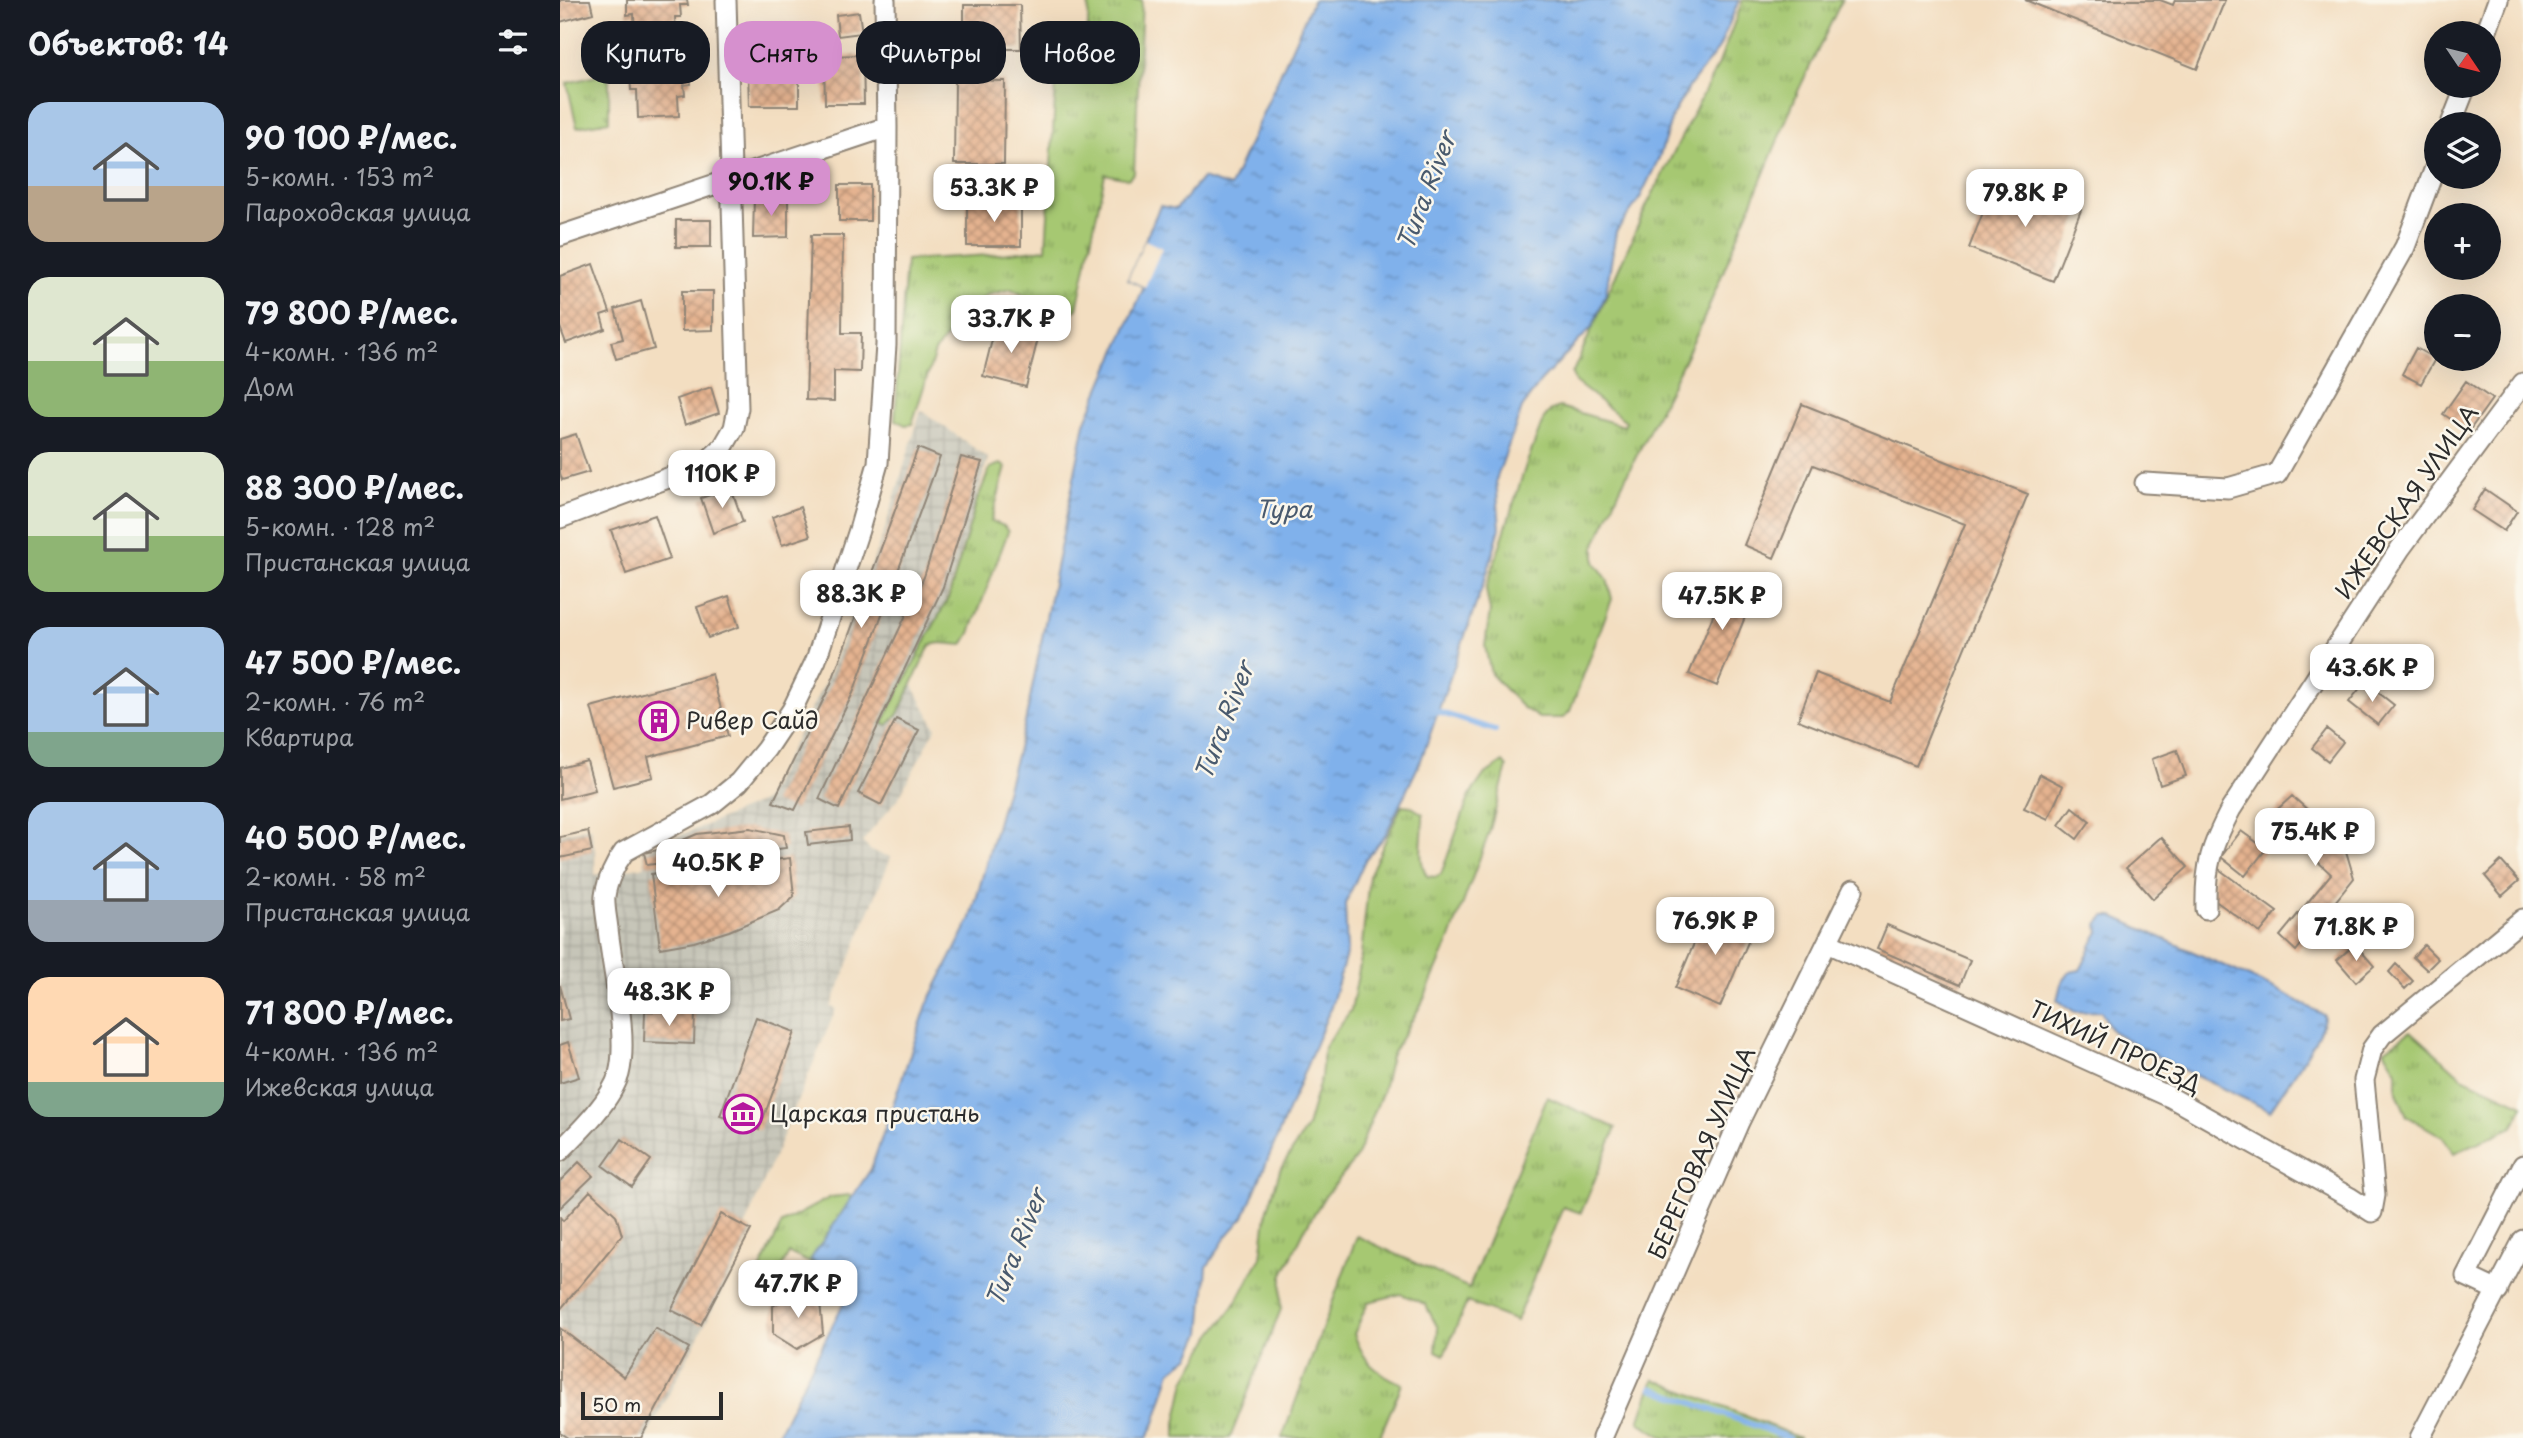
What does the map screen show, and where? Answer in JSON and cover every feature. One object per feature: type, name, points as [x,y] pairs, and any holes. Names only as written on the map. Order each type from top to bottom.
[{"type":"street","points":[[560,518],[703,465],[723,447],[734,428],[738,408],[726,0]]},
{"type":"street","points":[[560,1151],[594,1114],[619,1074],[622,1028],[605,897],[615,864],[624,852],[712,804],[739,782],[766,749],[792,710],[816,660],[878,463],[886,345],[885,0]]},
{"type":"street","points":[[2490,21],[2498,0]]},
{"type":"street","points":[[560,236],[887,127]]},
{"type":"street","points":[[2145,483],[2228,488],[2277,474],[2405,247],[2427,189]]},
{"type":"street","name":"ИЖЕВСКАЯ УЛИЦА","points":[[2206,909],[2206,869],[2214,840],[2231,809],[2400,549],[2523,383]]},
{"type":"street","name":"БЕРЕГОВАЯ УЛИЦА","points":[[1602,1438],[1740,1122],[1853,890]]},
{"type":"street","name":"ТИХИЙ ПРОЕЗД","points":[[1828,943],[2171,1097],[2372,1212],[2375,1195],[2364,1080],[2372,1049],[2382,1035],[2523,919]]},
{"type":"street","points":[[2498,1291],[2466,1276],[2523,1166]]},
{"type":"street","points":[[2420,1438],[2523,1240]]},
{"type":"shaded area","points":[[921,410],[988,458],[948,594],[911,682],[936,728],[899,797],[862,842],[871,851],[891,857],[831,1007],[836,1009],[745,1226],[753,1231],[646,1438],[560,1438],[560,834],[590,827],[595,851],[595,875],[645,866],[643,851],[764,801],[830,672],[884,532]]},
{"type":"green space","points":[[1089,0],[1142,0],[1140,43],[1140,21],[1088,21]]},
{"type":"green space","points":[[1743,0],[1842,0],[1799,89],[1699,330],[1621,487],[1595,546],[1595,562],[1607,579],[1612,599],[1570,711],[1563,718],[1539,718],[1522,707],[1491,674],[1485,646],[1490,611],[1486,589],[1544,418],[1551,410],[1560,407],[1624,426],[1626,421],[1575,382],[1572,374],[1647,205],[1719,63]]},
{"type":"green space","points":[[581,80],[581,84],[609,84],[609,121],[577,127],[567,83]]},
{"type":"green space","points":[[1056,84],[1138,84],[1134,173],[1128,179],[1105,174],[1077,309],[1066,316],[1011,289],[987,295],[954,326],[935,352],[912,424],[905,425],[895,419],[906,260],[1046,249]]},
{"type":"green space","points":[[1000,464],[1006,467],[991,521],[1004,526],[1008,532],[970,633],[963,645],[930,645],[898,714],[888,725],[882,724],[949,596],[977,500],[990,468]]},
{"type":"green space","points":[[1503,762],[1507,767],[1489,833],[1449,941],[1421,1005],[1391,1056],[1382,1093],[1356,1158],[1323,1199],[1282,1276],[1281,1309],[1230,1438],[1176,1438],[1176,1423],[1185,1381],[1211,1336],[1234,1306],[1261,1257],[1266,1216],[1280,1170],[1307,1127],[1321,1077],[1324,1047],[1351,1010],[1360,965],[1369,876],[1402,805],[1410,806],[1423,814],[1422,861],[1427,876],[1435,877],[1441,874],[1470,795],[1484,775]]},
{"type":"green space","points":[[2411,1031],[2462,1077],[2523,1105],[2513,1127],[2454,1153],[2443,1137],[2407,1116],[2397,1093],[2397,1071],[2384,1050]]},
{"type":"green space","points":[[1547,1097],[1616,1128],[1581,1213],[1563,1207],[1516,1321],[1467,1302],[1444,1355],[1436,1351],[1438,1328],[1425,1304],[1401,1294],[1368,1302],[1354,1334],[1358,1344],[1372,1365],[1402,1384],[1379,1438],[1282,1438],[1357,1236],[1469,1288]]},
{"type":"green space","points":[[849,1195],[858,1200],[864,1210],[827,1271],[789,1253],[765,1300],[755,1298],[752,1288],[782,1223],[831,1197]]},
{"type":"green space","points":[[1654,1379],[1800,1438],[1665,1438],[1639,1422]]},
{"type":"water","name":"Тура","points":[[1313,0],[1739,0],[1719,48],[1689,87],[1673,114],[1659,158],[1640,198],[1616,232],[1606,293],[1593,326],[1540,382],[1522,408],[1496,480],[1500,528],[1487,573],[1421,760],[1385,836],[1365,860],[1345,904],[1347,951],[1331,1007],[1244,1217],[1226,1237],[1207,1267],[1201,1333],[1190,1356],[1171,1371],[1155,1423],[1147,1438],[776,1438],[854,1282],[810,1260],[871,1169],[927,1005],[971,918],[1025,723],[1085,423],[1144,287],[1128,279],[1160,206],[1176,209],[1202,178],[1230,187]]},
{"type":"water","points":[[2105,916],[2113,916],[2276,989],[2324,1015],[2311,1048],[2270,1111],[2171,1064],[2112,1031],[2101,1011],[2075,1012],[2057,1000],[2061,984],[2070,972],[2080,970],[2099,932],[2098,924]]},
{"type":"pier","points":[[1145,240],[1162,248],[1145,287],[1128,279]]},
{"type":"building","points":[[560,0],[590,0],[593,13],[560,22]]},
{"type":"building","points":[[627,0],[687,0],[688,5],[680,5],[681,17],[675,17],[675,21],[634,21],[634,14],[627,15]]},
{"type":"building","points":[[2025,0],[2160,0],[2173,5],[2175,0],[2225,0],[2197,69]]},
{"type":"building","points":[[964,5],[1020,5],[1020,49],[1006,49],[1006,21],[964,21]]},
{"type":"building","points":[[859,12],[860,21],[856,21],[856,34],[842,36],[842,21],[837,21],[836,15]]},
{"type":"building","points":[[856,55],[856,84],[864,84],[864,104],[825,104],[825,84],[842,84],[842,56]]},
{"type":"building","points":[[631,84],[691,84],[684,85],[685,95],[678,96],[679,116],[638,118],[637,90],[631,90]]},
{"type":"building","points":[[748,84],[799,84],[799,106],[749,106]]},
{"type":"building","points":[[955,84],[1005,84],[1004,164],[954,164]]},
{"type":"building","points":[[1997,177],[2081,210],[2053,281],[1969,248]]},
{"type":"building","points":[[839,185],[870,185],[870,221],[839,221]]},
{"type":"building","points":[[754,198],[788,198],[788,237],[753,238]]},
{"type":"building","points":[[967,202],[1021,202],[1021,246],[967,246]]},
{"type":"building","points":[[676,220],[711,220],[711,247],[676,247]]},
{"type":"building","points":[[811,235],[843,235],[842,333],[861,333],[860,372],[834,371],[834,401],[806,400]]},
{"type":"building","points":[[593,264],[610,312],[601,315],[605,329],[566,343],[560,327],[560,276]]},
{"type":"building","points":[[682,291],[713,291],[713,330],[682,331]]},
{"type":"building","points":[[641,301],[654,349],[616,359],[611,342],[623,339],[615,309]]},
{"type":"building","points":[[996,324],[1039,334],[1026,387],[983,376]]},
{"type":"building","points":[[2416,348],[2424,353],[2424,371],[2428,371],[2421,384],[2402,374]]},
{"type":"building","points":[[2466,381],[2492,399],[2469,431],[2443,414]]},
{"type":"building","points":[[711,387],[719,413],[685,425],[677,399]]},
{"type":"building","points":[[1802,404],[2028,494],[1916,766],[1798,720],[1816,673],[1890,702],[1965,524],[1813,465],[1774,558],[1744,545]]},
{"type":"building","points":[[576,434],[589,472],[562,480],[560,439]]},
{"type":"building","points":[[918,448],[940,457],[853,693],[795,810],[773,802],[830,686]]},
{"type":"building","points":[[961,457],[982,462],[943,587],[839,809],[819,799],[924,577]]},
{"type":"building","points":[[731,488],[743,522],[713,533],[701,498]]},
{"type":"building","points":[[2485,489],[2517,511],[2504,531],[2472,510]]},
{"type":"building","points":[[800,507],[810,536],[782,545],[772,517]]},
{"type":"building","points":[[655,515],[670,559],[626,574],[611,530]]},
{"type":"building","points":[[1728,579],[1756,590],[1717,686],[1689,674]]},
{"type":"building","points":[[729,596],[739,627],[708,638],[697,607]]},
{"type":"building","name":"Ривер Сайд","points":[[712,674],[728,736],[648,757],[653,777],[613,787],[591,707]]},
{"type":"building","points":[[2365,682],[2394,705],[2378,725],[2349,702]]},
{"type":"building","points":[[896,719],[919,730],[881,805],[858,793]]},
{"type":"building","points":[[2327,729],[2343,742],[2328,761],[2312,748]]},
{"type":"building","points":[[2177,750],[2186,776],[2160,785],[2152,759]]},
{"type":"building","points":[[587,761],[595,790],[560,799],[560,768]]},
{"type":"building","points":[[2040,774],[2063,786],[2048,819],[2024,808]]},
{"type":"building","points":[[2292,796],[2343,841],[2354,878],[2296,951],[2280,936],[2331,874],[2315,859],[2322,851],[2298,829],[2290,837],[2269,817]]},
{"type":"building","points":[[2072,807],[2090,821],[2077,839],[2059,825]]},
{"type":"building","points":[[849,827],[850,840],[808,845],[806,832]]},
{"type":"building","points":[[750,828],[784,835],[786,848],[647,865],[644,853],[662,849],[697,834]]},
{"type":"building","points":[[588,831],[592,851],[560,858],[560,837]]},
{"type":"building","points":[[2241,831],[2266,849],[2245,876],[2221,857]]},
{"type":"building","points":[[2161,837],[2188,867],[2153,899],[2126,868]]},
{"type":"building","points":[[790,858],[794,896],[779,910],[729,931],[694,942],[660,948],[651,874]]},
{"type":"building","points":[[2501,861],[2519,881],[2502,896],[2485,876]]},
{"type":"building","points":[[2216,867],[2277,912],[2260,933],[2210,897]]},
{"type":"building","points":[[1710,906],[1755,926],[1720,1007],[1675,988]]},
{"type":"building","points":[[1887,925],[1970,960],[1960,985],[1877,949]]},
{"type":"building","points":[[2355,944],[2374,966],[2356,982],[2337,960]]},
{"type":"building","points":[[2424,945],[2438,959],[2427,970],[2413,957]]},
{"type":"building","points":[[2396,964],[2413,981],[2405,989],[2389,972]]},
{"type":"building","points":[[560,985],[569,1019],[560,1021]]},
{"type":"building","points":[[645,1011],[695,1013],[694,1044],[644,1042]]},
{"type":"building","points":[[756,1017],[795,1032],[759,1130],[720,1116]]},
{"type":"building","points":[[568,1042],[579,1077],[560,1083],[560,1045]]},
{"type":"building","points":[[622,1139],[651,1160],[632,1187],[603,1166]]},
{"type":"building","points":[[579,1162],[593,1176],[560,1208],[560,1181]]},
{"type":"building","points":[[590,1191],[616,1215],[622,1235],[560,1310],[560,1217],[563,1221]]},
{"type":"building","points":[[721,1214],[751,1230],[701,1325],[671,1310]]},
{"type":"building","points":[[798,1291],[820,1302],[823,1334],[797,1349],[773,1334],[773,1306]]},
{"type":"building","points":[[560,1328],[624,1377],[655,1328],[689,1348],[641,1438],[568,1438],[560,1433]]},
{"type":"waterway","points":[[1438,712],[1495,730]]},
{"type":"waterway","points":[[1652,1388],[1789,1438]]},
{"type":"place","name":"Ривер Сайд","points":[[659,721]]},
{"type":"place","name":"Царская пристань","points":[[743,1114]]},
{"type":"water label","name":"Tura River","points":[[1427,191]]},
{"type":"water label","name":"Tura River","points":[[1225,721]]},
{"type":"water label","name":"Tura River","points":[[1017,1248]]}]
